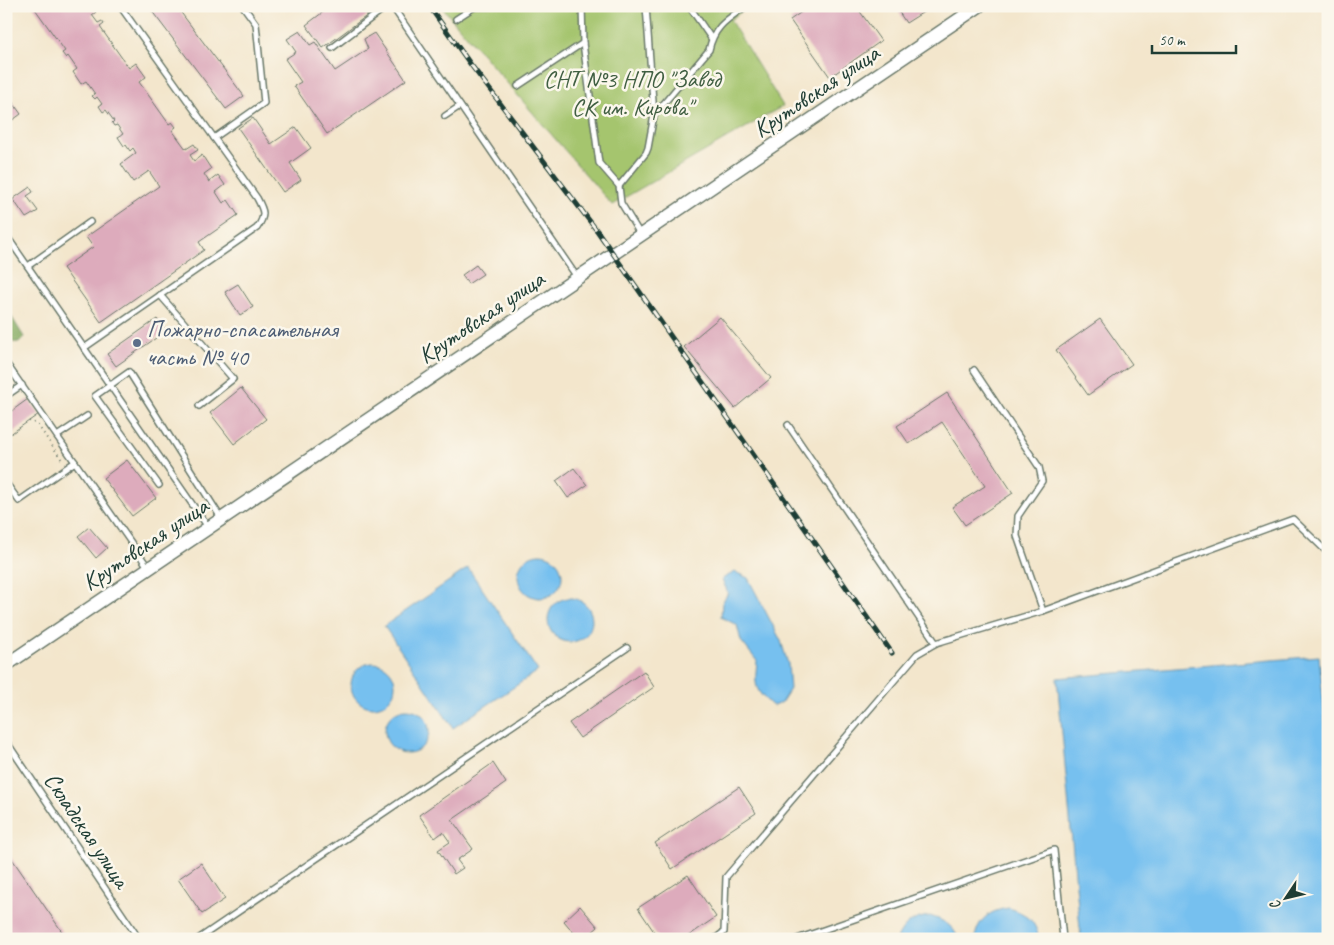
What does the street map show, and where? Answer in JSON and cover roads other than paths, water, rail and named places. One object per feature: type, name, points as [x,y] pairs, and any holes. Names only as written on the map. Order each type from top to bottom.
[{"type":"street","name":"Крутовская улица","points":[[6,665],[979,6]]},
{"type":"lane","points":[[84,348],[257,228],[263,220],[263,210],[257,198],[120,6]]},
{"type":"lane","points":[[214,138],[264,104],[256,24],[243,6]]},
{"type":"lane","points":[[332,48],[387,6]]},
{"type":"lane","points":[[392,6],[578,278]]},
{"type":"lane","points":[[456,19],[476,6]]},
{"type":"lane","points":[[582,6],[583,43],[599,163],[618,186],[622,203],[641,235]]},
{"type":"lane","points":[[618,186],[646,153],[654,115],[646,6]]},
{"type":"lane","points":[[689,6],[711,38]]},
{"type":"lane","points":[[654,115],[709,50],[711,38],[721,24],[746,6]]},
{"type":"lane","points":[[518,86],[583,43]]},
{"type":"lane","points":[[444,116],[460,106]]},
{"type":"lane","points":[[28,266],[90,222]]},
{"type":"lane","points":[[6,235],[208,527]]},
{"type":"lane","points":[[160,295],[233,380],[199,406]]},
{"type":"lane","points":[[6,363],[149,567]]},
{"type":"lane","points":[[974,370],[1039,467],[1042,481],[1018,516],[1018,536],[1043,611]]},
{"type":"lane","points":[[160,485],[95,396],[128,372],[221,518]]},
{"type":"lane","points":[[6,396],[22,385]]},
{"type":"lane","points":[[57,436],[87,416]]},
{"type":"lane","points":[[788,426],[936,643]]},
{"type":"lane","points":[[6,483],[19,501],[75,462]]},
{"type":"lane","points":[[715,939],[724,932],[726,877],[917,654],[936,643],[1043,611],[1293,519],[1328,554]]},
{"type":"lane","points":[[198,939],[627,648]]},
{"type":"lane","name":"Складская улица","points":[[6,741],[139,939]]},
{"type":"lane","points":[[796,939],[1054,850],[1063,939]]},
{"type":"water","points":[[540,554],[552,558],[558,564],[562,576],[558,588],[552,594],[540,598],[528,594],[522,588],[518,576],[522,564],[528,558]]},
{"type":"water","points":[[468,568],[538,671],[453,728],[384,626]]},
{"type":"water","points":[[735,572],[748,578],[781,641],[788,664],[790,689],[781,703],[773,706],[759,691],[756,681],[757,661],[741,641],[737,625],[721,617],[722,603],[728,593],[722,579]]},
{"type":"water","points":[[570,598],[582,602],[588,608],[592,620],[588,632],[582,638],[570,642],[558,638],[552,632],[548,620],[552,608],[558,602]]},
{"type":"water","points":[[1319,656],[1328,749],[1328,939],[1081,939],[1057,678]]},
{"type":"water","points":[[373,663],[385,667],[391,673],[395,685],[391,697],[385,703],[373,707],[361,703],[355,697],[351,685],[355,673],[361,667]]},
{"type":"water","points":[[407,709],[419,713],[425,719],[429,731],[425,743],[419,749],[407,753],[395,749],[389,743],[385,731],[389,719],[395,713]]},
{"type":"water","points":[[1009,908],[1025,915],[1033,923],[1039,939],[975,939],[979,926],[986,917],[996,911]]},
{"type":"water","points":[[930,916],[943,921],[951,927],[958,939],[897,939],[903,929],[910,923],[919,918]]},
{"type":"railway","points":[[429,6],[471,65],[598,232],[892,653]]},
{"type":"place","name":"Пожарно-спасательная часть № 40","points":[[137,343]]},
{"type":"park label","name":"СНТ №3 НПО \"Завод СК им. Кирова\"","points":[[632,93]]}]
